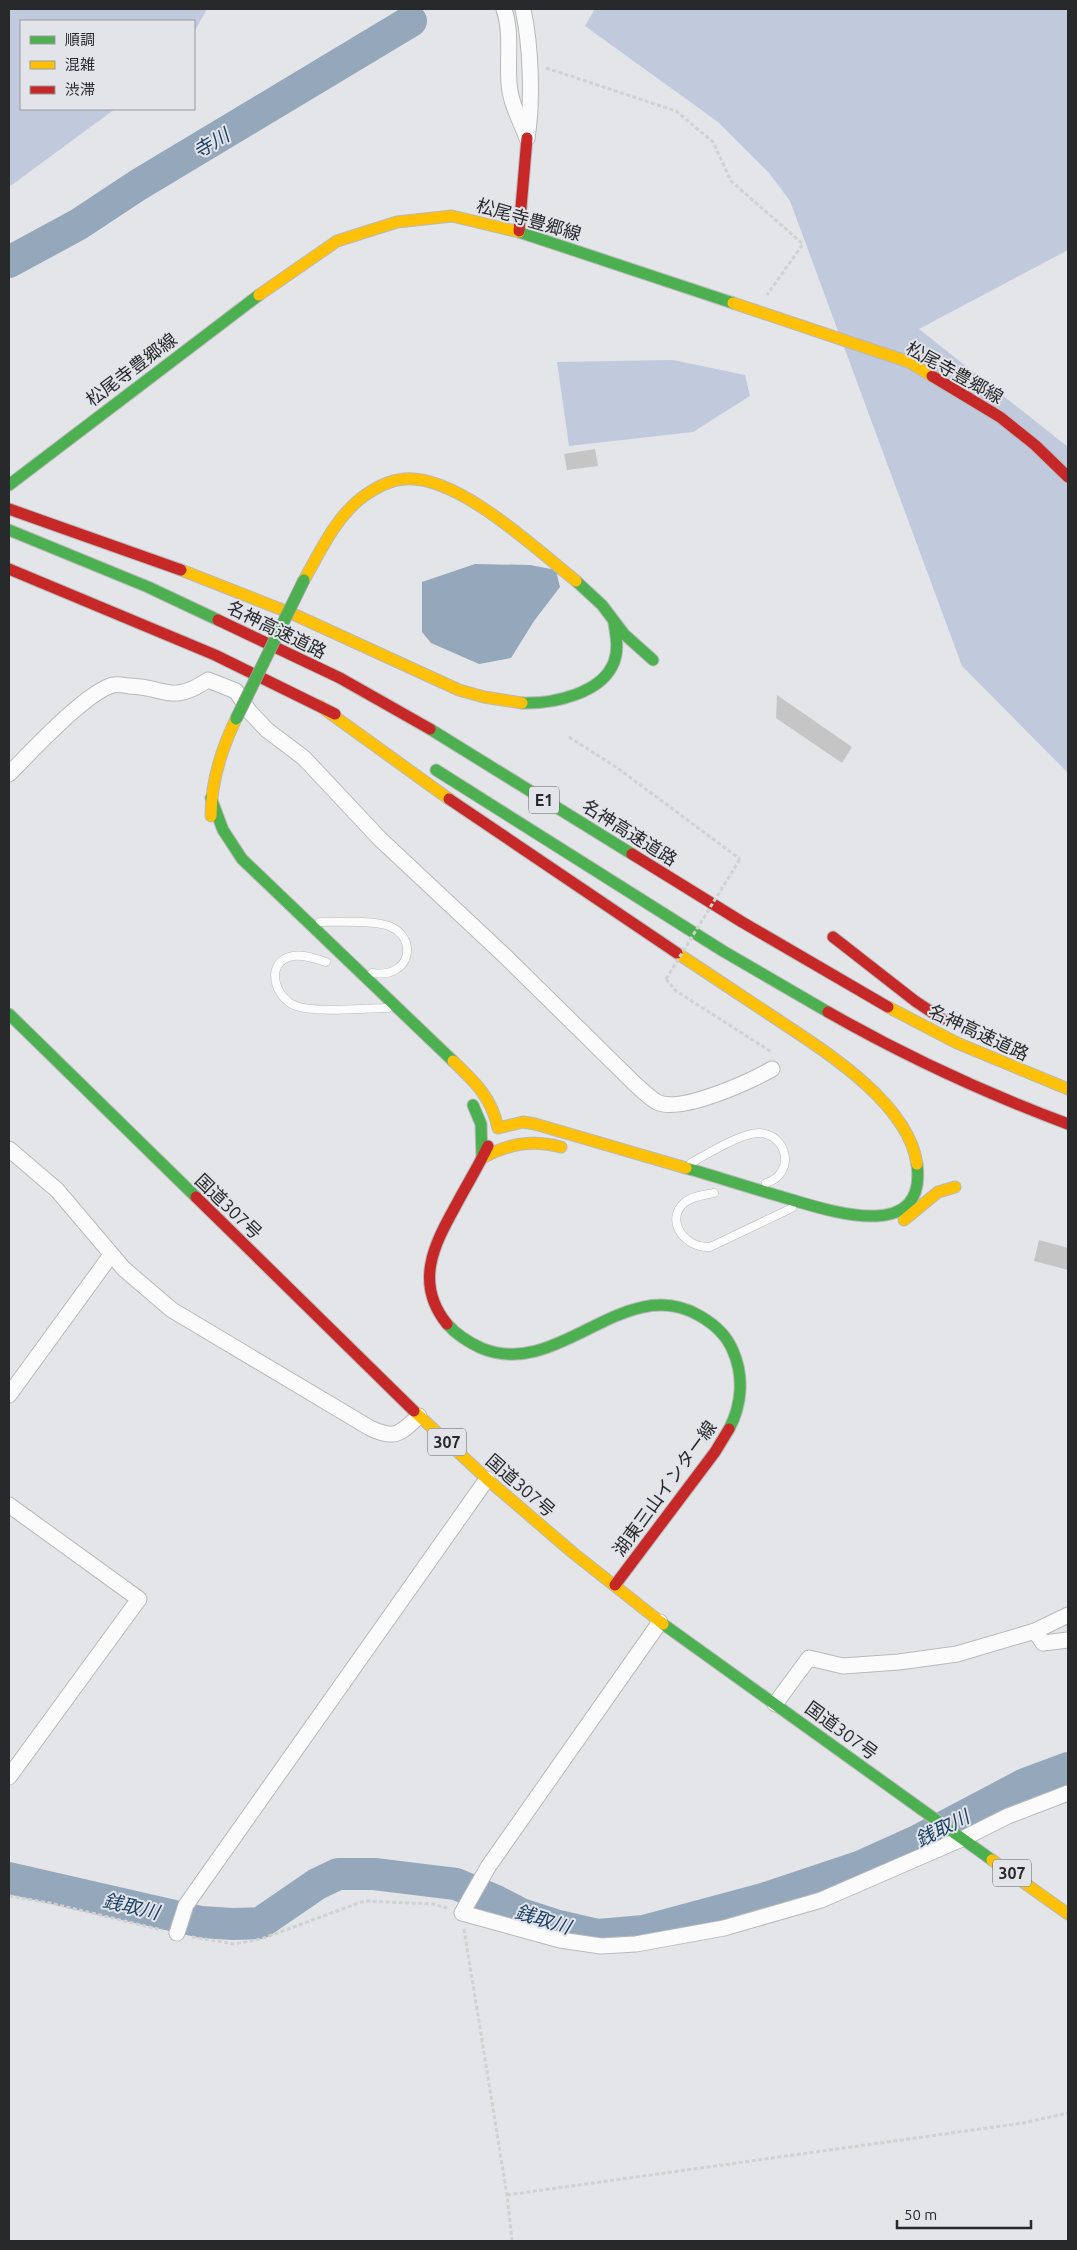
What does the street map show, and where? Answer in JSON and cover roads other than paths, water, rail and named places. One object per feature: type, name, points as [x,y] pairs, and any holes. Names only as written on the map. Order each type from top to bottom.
[{"type":"main road","points":[[519,231],[525,184],[527,138]]},
{"type":"main road","name":"松尾寺豊郷線","points":[[9,485],[282,277],[337,241],[397,222],[452,216],[519,231],[909,362],[1000,417],[1035,445],[1068,478]]},
{"type":"main road","points":[[217,844],[211,824],[210,798],[215,768],[236,719],[304,580],[339,521],[360,498],[385,484],[411,478],[432,481],[454,489],[484,509],[587,590],[604,607],[614,623],[653,660]]},
{"type":"main road","points":[[9,508],[262,601],[323,627],[448,686],[476,696],[532,704],[553,702],[591,686],[611,670],[617,657],[618,643],[614,623]]},
{"type":"main road","name":"名神高速道路","points":[[9,530],[148,586],[340,678],[435,732],[742,922],[874,1000],[957,1043],[1068,1089]]},
{"type":"main road","points":[[9,569],[270,680],[402,750]]},
{"type":"main road","points":[[210,798],[228,842],[242,859],[478,1085],[489,1098],[496,1114],[498,1128],[523,1122],[536,1124],[845,1215],[881,1216],[894,1214],[905,1208],[912,1199],[917,1186],[918,1161],[910,1142],[897,1121],[872,1088],[848,1067],[458,806],[320,706]]},
{"type":"main road","name":"E1","points":[[425,764],[490,802],[723,951],[858,1029],[942,1072],[1068,1124]]},
{"type":"main road","points":[[833,937],[915,1001],[1021,1071]]},
{"type":"main road","points":[[307,943],[330,965]]},
{"type":"main road","points":[[360,994],[389,1021]]},
{"type":"main road","name":"国道307号","points":[[9,1014],[419,1416],[487,1479],[660,1622],[1068,1914]]},
{"type":"main road","points":[[468,1097],[479,1114],[484,1132],[482,1158],[514,1143],[531,1141],[571,1150]]},
{"type":"main road","name":"湖東三山インター線","points":[[498,1128],[434,1245],[430,1267],[430,1291],[441,1317],[458,1335],[477,1348],[503,1355],[528,1354],[554,1346],[627,1310],[652,1304],[668,1305],[688,1309],[710,1321],[727,1338],[738,1360],[740,1387],[735,1416],[721,1443],[615,1586]]},
{"type":"main road","points":[[690,1186],[718,1194]]},
{"type":"main road","points":[[895,1225],[914,1213],[938,1192],[955,1187]]},
{"type":"main road","points":[[765,1208],[800,1219]]},
{"type":"street","points":[[504,9],[508,23],[509,84],[514,106],[527,138]]},
{"type":"street","points":[[523,9],[528,31],[529,62],[530,119],[527,138]]},
{"type":"street","points":[[9,774],[88,699],[114,685],[138,686],[174,694],[192,691],[208,680],[236,691],[249,711],[267,730],[304,758],[380,839],[505,956],[636,1085],[659,1103],[688,1103],[706,1098],[743,1084],[772,1069]]},
{"type":"street","points":[[9,1149],[57,1190],[124,1270],[172,1310],[370,1428],[386,1435],[402,1433],[419,1416]]},
{"type":"street","points":[[9,1395],[112,1255]]},
{"type":"street","points":[[177,1933],[186,1905],[487,1479]]},
{"type":"street","points":[[9,1505],[139,1599],[9,1777]]},
{"type":"street","points":[[775,1704],[809,1658],[844,1666],[899,1662],[957,1654],[1035,1631],[1068,1615]]},
{"type":"street","points":[[660,1622],[488,1867],[462,1913],[560,1940],[601,1946],[636,1944],[724,1928],[821,1900],[959,1835],[1068,1793]]},
{"type":"street","points":[[1035,1631],[1043,1643],[1068,1640]]},
{"type":"lane","points":[[292,921],[379,924],[390,926],[400,934],[406,944],[407,955],[402,965],[394,972],[385,975],[358,970]]},
{"type":"lane","points":[[330,965],[302,955],[291,956],[283,960],[276,970],[275,982],[278,991],[284,999],[303,1008],[397,1008]]},
{"type":"lane","points":[[670,1175],[743,1137],[759,1133],[769,1136],[778,1142],[784,1152],[785,1164],[782,1173],[775,1180],[750,1188]]},
{"type":"lane","points":[[718,1194],[690,1199],[682,1205],[677,1222],[684,1238],[691,1244],[701,1248],[710,1247],[802,1203]]},
{"type":"waterway","name":"寺川","points":[[9,262],[79,224],[138,185],[411,21]]},
{"type":"waterway","name":"銭取川","points":[[9,1878],[201,1922],[233,1924],[260,1923],[317,1884],[338,1874],[374,1874],[456,1884],[521,1914],[555,1925],[598,1935],[644,1931],[763,1899],[859,1867],[919,1840],[1025,1784],[1068,1768]]}]
